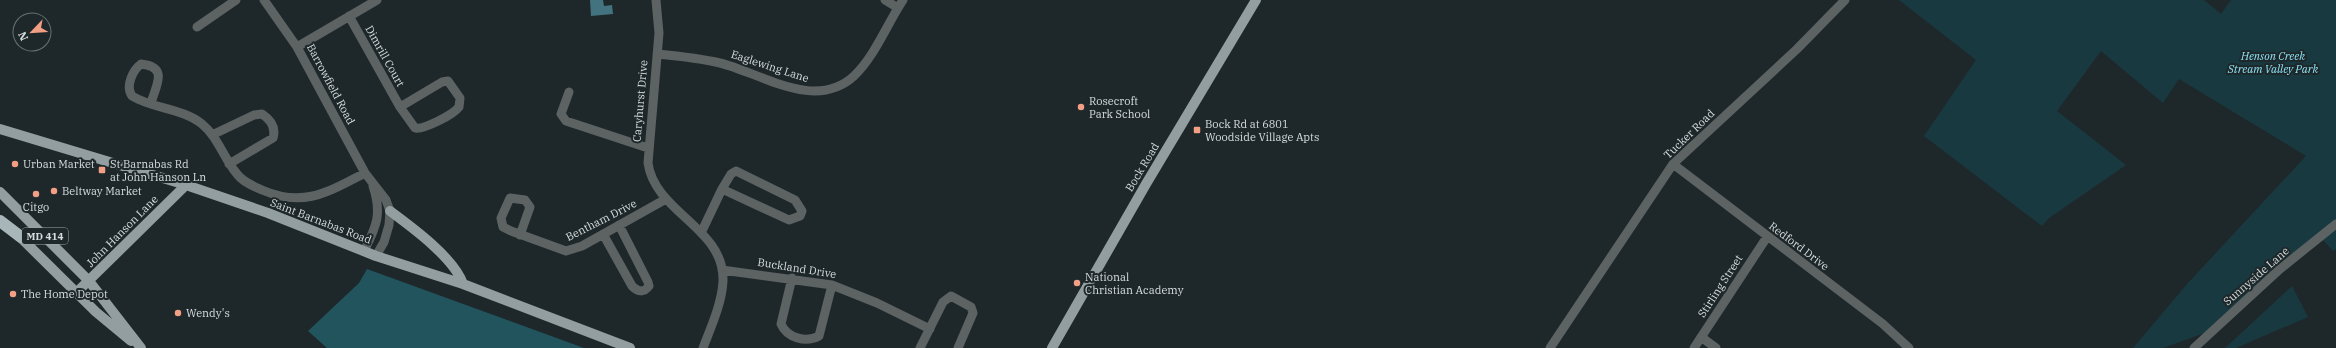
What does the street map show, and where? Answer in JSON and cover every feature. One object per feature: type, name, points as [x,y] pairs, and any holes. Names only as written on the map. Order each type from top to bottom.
[{"type":"highway","points":[[0,221],[21,238]]},
{"type":"main road","name":"Bock Road","points":[[1052,348],[1142,190],[1256,0]]},
{"type":"main road","name":"Saint Barnabas Road","points":[[0,129],[186,185],[268,213],[376,256],[463,284],[630,348]]},
{"type":"main road","name":"John Hanson Lane","points":[[76,293],[186,185]]},
{"type":"main road","name":"MD 414","points":[[0,192],[89,281],[141,348]]},
{"type":"main road","points":[[390,211],[451,262],[459,273],[463,284]]},
{"type":"main road","name":"MD 414","points":[[0,216],[96,312],[141,348]]},
{"type":"street","points":[[197,27],[236,0]]},
{"type":"street","name":"Barrowfield Road","points":[[264,0],[297,48],[365,173],[382,194],[390,211]]},
{"type":"street","points":[[297,48],[377,0]]},
{"type":"street","name":"Caryhurst Drive","points":[[656,0],[659,33],[648,148],[650,174],[666,199],[701,233],[716,252],[722,270]]},
{"type":"street","points":[[885,0],[898,8]]},
{"type":"street","name":"Eaglewing Lane","points":[[657,54],[720,63],[801,90],[820,92],[841,85],[858,71],[903,0]]},
{"type":"street","name":"Tucker Road","points":[[1550,348],[1673,164],[1797,49],[1845,0]]},
{"type":"street","name":"Dimrill Court","points":[[349,16],[400,107],[415,128],[419,129],[456,110],[460,103],[460,98],[448,81],[442,82],[400,107]]},
{"type":"street","points":[[151,103],[159,77],[155,68],[141,64],[136,68],[129,90],[133,96],[151,103],[191,118],[202,124],[212,135],[229,164],[240,178],[270,194],[301,199],[324,193],[365,173]]},
{"type":"street","points":[[569,92],[562,114],[566,121],[648,148]]},
{"type":"street","points":[[212,135],[254,115],[262,114],[270,120],[275,132],[273,138],[229,164]]},
{"type":"street","name":"Redford Drive","points":[[1673,164],[1883,324],[1909,348]]},
{"type":"street","points":[[701,233],[722,189],[731,174],[736,171],[742,172],[795,200],[802,211],[800,216],[788,220],[722,189]]},
{"type":"street","name":"Barrowfield Road","points":[[364,251],[377,227],[378,202],[372,182]]},
{"type":"street","name":"Bentham Drive","points":[[520,234],[528,213],[528,203],[514,197],[510,198],[507,202],[500,222],[502,226],[520,234],[568,251],[582,246],[666,199]]},
{"type":"street","points":[[376,256],[386,234],[390,211]]},
{"type":"street","name":"Sunnyside Lane","points":[[2194,348],[2280,269],[2336,224]]},
{"type":"street","points":[[603,234],[632,286],[636,290],[642,292],[649,286],[619,225]]},
{"type":"street","name":"Stirling Street","points":[[1694,348],[1767,237]]},
{"type":"street","points":[[703,348],[720,297],[723,280],[722,270]]},
{"type":"street","name":"Buckland Drive","points":[[722,270],[792,278],[832,285],[877,303],[930,329]]},
{"type":"street","points":[[792,278],[782,324],[784,331],[789,335],[809,340],[818,336],[832,285]]},
{"type":"street","points":[[920,348],[947,298],[956,298],[971,307],[974,313],[958,348]]},
{"type":"street","points":[[1701,337],[1716,348]]},
{"type":"green space","name":"Henson Creek Stream Valley Park","points":[[1899,0],[2204,0],[2221,14],[2231,0],[2336,0],[2336,249],[2333,251],[2322,239],[2221,327],[2163,348],[2133,348],[2187,284],[2306,156],[2179,79],[2163,103],[2101,51],[2057,111],[2126,165],[2049,218],[2042,226],[1924,136],[1976,60]]},
{"type":"green space","points":[[2292,286],[2308,317],[2236,348],[2225,348]]},
{"type":"shaded area","points":[[590,0],[603,0],[604,6],[612,5],[613,14],[591,16]]},
{"type":"shaded area","points":[[367,269],[584,348],[327,348],[308,331],[359,283]]},
{"type":"place","name":"Rosecroft Park School","points":[[1081,107]]},
{"type":"place","name":"Bock Rd at 6801 Woodside Village Apts","points":[[1197,130]]},
{"type":"place","name":"Urban Market","points":[[15,164]]},
{"type":"place","name":"St Barnabas Rd at John Hanson Ln","points":[[102,170]]},
{"type":"place","name":"Beltway Market","points":[[54,191]]},
{"type":"place","name":"Citgo","points":[[36,194]]},
{"type":"place","name":"National Christian Academy","points":[[1077,283]]},
{"type":"place","name":"The Home Depot","points":[[13,294]]},
{"type":"place","name":"Wendy's","points":[[178,313]]}]
